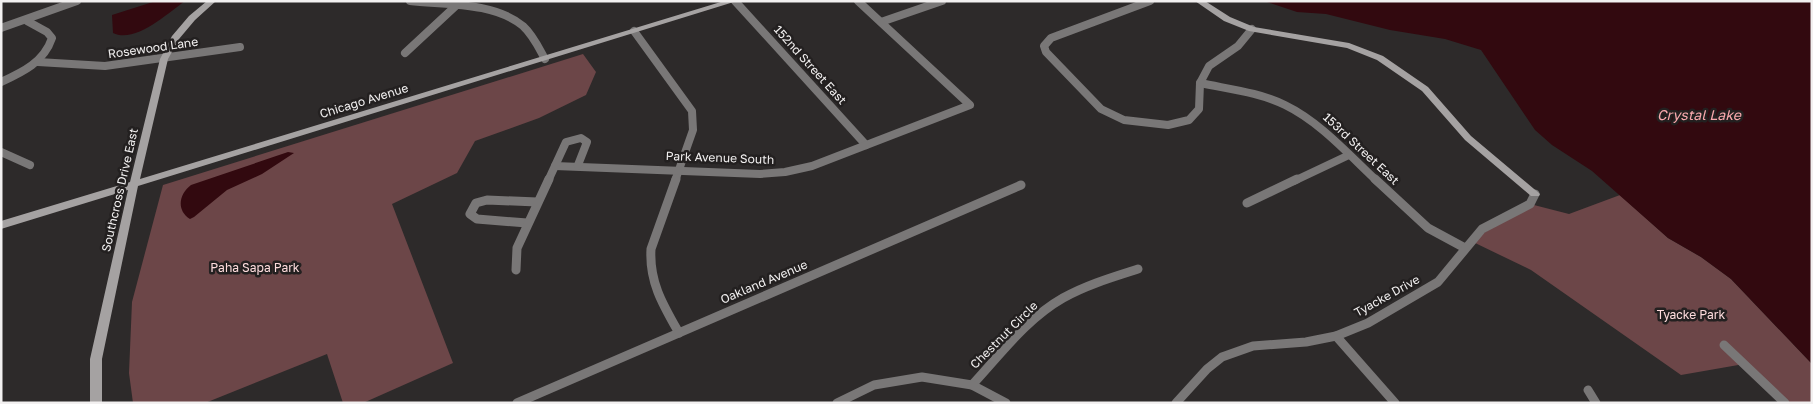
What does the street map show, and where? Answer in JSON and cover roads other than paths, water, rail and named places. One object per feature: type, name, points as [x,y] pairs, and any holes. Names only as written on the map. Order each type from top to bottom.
[{"type":"street","points":[[1,28],[27,21],[76,1]]},
{"type":"street","name":"Southcross Drive East","points":[[96,403],[96,359],[134,184],[164,59],[175,38],[192,18],[212,1]]},
{"type":"street","points":[[410,1],[458,4],[513,18],[525,28],[545,59]]},
{"type":"street","name":"Chicago Avenue","points":[[1,225],[734,1]]},
{"type":"street","name":"152nd Street East","points":[[734,1],[866,145]]},
{"type":"street","points":[[858,1],[881,22],[942,1]]},
{"type":"street","points":[[1150,1],[1051,38],[1044,46],[1049,54],[1101,109],[1124,120],[1168,125],[1189,120],[1199,109],[1200,83],[1209,66],[1238,46],[1252,29]]},
{"type":"street","points":[[1199,1],[1227,19],[1252,29],[1350,46],[1380,58],[1425,89],[1468,138],[1536,194]]},
{"type":"street","points":[[405,53],[458,4]]},
{"type":"street","points":[[1,82],[38,62],[50,49],[52,38],[47,32],[27,21]]},
{"type":"street","name":"Park Avenue South","points":[[555,166],[760,174],[785,172],[812,166],[970,105],[881,22]]},
{"type":"street","points":[[634,32],[692,111],[693,130],[651,249],[649,264],[653,287],[679,333]]},
{"type":"street","name":"Rosewood Lane","points":[[38,62],[106,66],[240,47]]},
{"type":"street","name":"153rd Street East","points":[[1200,83],[1254,94],[1285,105],[1313,122],[1428,228],[1465,248]]},
{"type":"street","points":[[516,270],[517,248],[566,142],[581,138],[587,142],[587,146],[578,166]]},
{"type":"street","points":[[1,152],[30,165]]},
{"type":"street","points":[[1247,204],[1349,154]]},
{"type":"street","name":"Oakland Avenue","points":[[517,403],[1021,185]]},
{"type":"street","name":"Tyacke Drive","points":[[1176,403],[1207,369],[1222,357],[1253,346],[1306,342],[1336,336],[1368,323],[1438,282],[1482,229],[1530,204],[1536,194]]},
{"type":"street","points":[[527,223],[477,219],[470,214],[476,203],[487,200],[537,202]]},
{"type":"street","name":"Chestnut Circle","points":[[972,385],[1034,320],[1053,304],[1080,289],[1138,269]]},
{"type":"street","points":[[1336,336],[1396,403]]},
{"type":"street","points":[[1724,345],[1785,403]]},
{"type":"street","points":[[837,403],[874,385],[922,377],[972,385],[1006,403]]},
{"type":"street","points":[[1588,390],[1596,403]]},
{"type":"water","points":[[156,1],[185,1],[151,26],[141,31],[122,35],[113,33],[112,15]]},
{"type":"water","name":"Crystal Lake","points":[[1264,1],[1812,1],[1812,364],[1731,279],[1701,257],[1668,238],[1592,171],[1552,145],[1535,130],[1481,50],[1445,39],[1390,30],[1326,14],[1297,12]]},
{"type":"water","points":[[288,152],[294,153],[262,174],[227,190],[194,217],[190,219],[183,211],[181,207],[182,197],[191,185]]},
{"type":"park label","name":"Paha Sapa Park","points":[[255,268]]},
{"type":"park label","name":"Tyacke Park","points":[[1691,315]]}]
